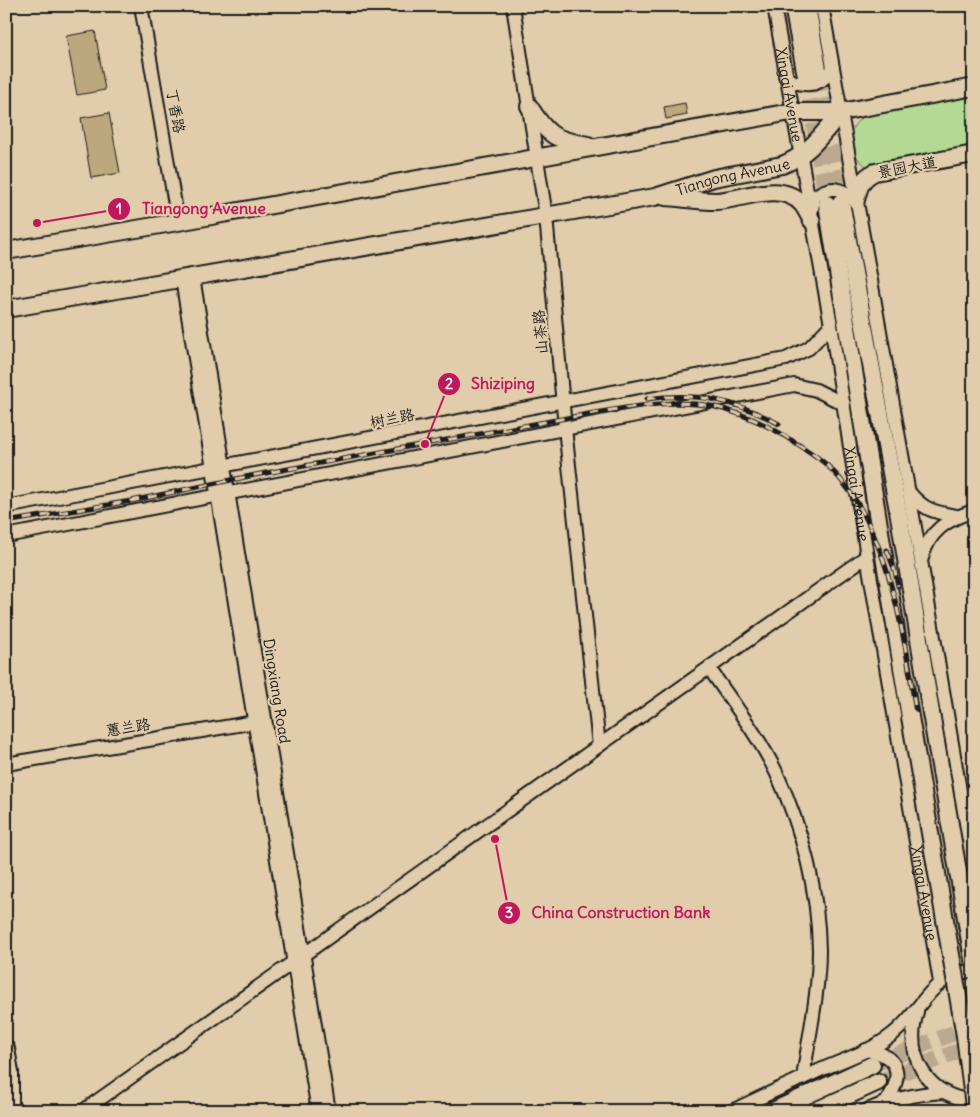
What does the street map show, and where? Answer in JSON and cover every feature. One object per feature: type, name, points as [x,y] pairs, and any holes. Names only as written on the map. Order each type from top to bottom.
[{"type":"main road","name":"Xingai Avenue","points":[[793,6],[819,72]]},
{"type":"main road","name":"Xingai Avenue","points":[[807,6],[819,72]]},
{"type":"main road","points":[[6,251],[792,112],[841,112],[974,87]]},
{"type":"main road","points":[[529,106],[539,123],[550,133],[569,142],[603,146]]},
{"type":"main road","name":"Tiangong Avenue","points":[[6,309],[655,197],[714,178],[782,165],[800,157],[813,145],[841,112]]},
{"type":"main road","name":"景园大道","points":[[841,202],[868,175],[974,154]]},
{"type":"main road","points":[[655,197],[717,201],[763,193],[780,193],[790,195],[798,200],[804,206],[812,221]]},
{"type":"main road","name":"Xingai Avenue","points":[[841,202],[899,516],[974,965]]},
{"type":"main road","name":"Xingai Avenue","points":[[841,202],[910,717],[964,1036],[965,1105]]},
{"type":"main road","points":[[6,1049],[10,1072],[10,1111]]},
{"type":"main road","points":[[773,1111],[869,1058]]},
{"type":"main road","points":[[815,1111],[878,1082]]},
{"type":"street","name":"丁香路","points":[[142,6],[178,222]]},
{"type":"street","name":"山茶路","points":[[513,6],[546,216],[565,428],[599,746]]},
{"type":"street","name":"Xingai Avenue","points":[[774,6],[831,326],[867,556],[940,982]]},
{"type":"street","name":"Xingai Avenue","points":[[822,6],[819,72],[841,112],[841,202],[909,491],[974,873]]},
{"type":"street","points":[[785,76],[792,82],[803,85],[817,83],[826,76],[819,72]]},
{"type":"street","points":[[812,221],[814,197],[823,191],[835,189],[846,191],[841,202]]},
{"type":"street","name":"Dingxiang Road","points":[[187,278],[299,958],[318,1111]]},
{"type":"street","name":"树兰路","points":[[6,507],[786,359],[809,348],[831,326]]},
{"type":"street","points":[[6,536],[794,384],[816,390],[844,404]]},
{"type":"street","points":[[909,491],[918,503],[926,509],[956,516]]},
{"type":"street","name":"Dingxiang Road","points":[[223,494],[254,722],[329,1111]]},
{"type":"street","points":[[921,561],[925,546],[931,536],[956,516],[974,511]]},
{"type":"street","points":[[83,1111],[867,556]]},
{"type":"street","points":[[709,668],[751,729],[776,773],[806,851],[814,892],[819,951],[816,988],[803,1078]]},
{"type":"street","name":"蕙兰路","points":[[6,764],[254,722]]},
{"type":"street","points":[[928,914],[939,927],[951,932],[966,929],[974,921]]},
{"type":"street","points":[[869,1058],[918,1009],[927,994],[940,982],[955,974],[974,970]]},
{"type":"street","points":[[918,1009],[913,1026],[913,1045],[918,1064],[929,1080],[943,1092],[965,1105],[974,1101]]},
{"type":"street","points":[[732,1111],[803,1078],[869,1058],[880,1052],[892,1060],[897,1073],[896,1088],[889,1106]]},
{"type":"street","points":[[866,1110],[889,1106],[912,1095],[943,1092]]},
{"type":"green space","points":[[974,95],[974,149],[867,167],[852,148],[851,133],[859,120],[866,115]]},
{"type":"building","points":[[95,31],[105,90],[77,95],[66,36]]},
{"type":"building","points":[[685,103],[687,115],[666,119],[664,107]]},
{"type":"building","points":[[109,113],[120,173],[91,178],[81,118]]},
{"type":"tunnel","points":[[819,75],[841,202]]},
{"type":"tunnel","points":[[806,76],[827,204]]},
{"type":"tunnel","points":[[872,1065],[974,1025]]},
{"type":"tunnel","points":[[878,1082],[974,1045]]},
{"type":"railway","points":[[647,399],[682,397],[715,400],[747,409],[779,424]]},
{"type":"railway","points":[[6,522],[131,501],[255,475],[637,406],[682,403],[711,406],[753,419],[782,434],[821,460],[852,495],[870,527],[884,562],[904,639],[974,1060]]},
{"type":"railway","points":[[887,550],[895,571],[898,586]]},
{"type":"railway","points":[[956,903],[965,957]]},
{"type":"place","name":"Tiangong Avenue","points":[[37,223]]},
{"type":"place","name":"Shiziping","points":[[425,444]]},
{"type":"place","name":"China Construction Bank","points":[[495,839]]}]
